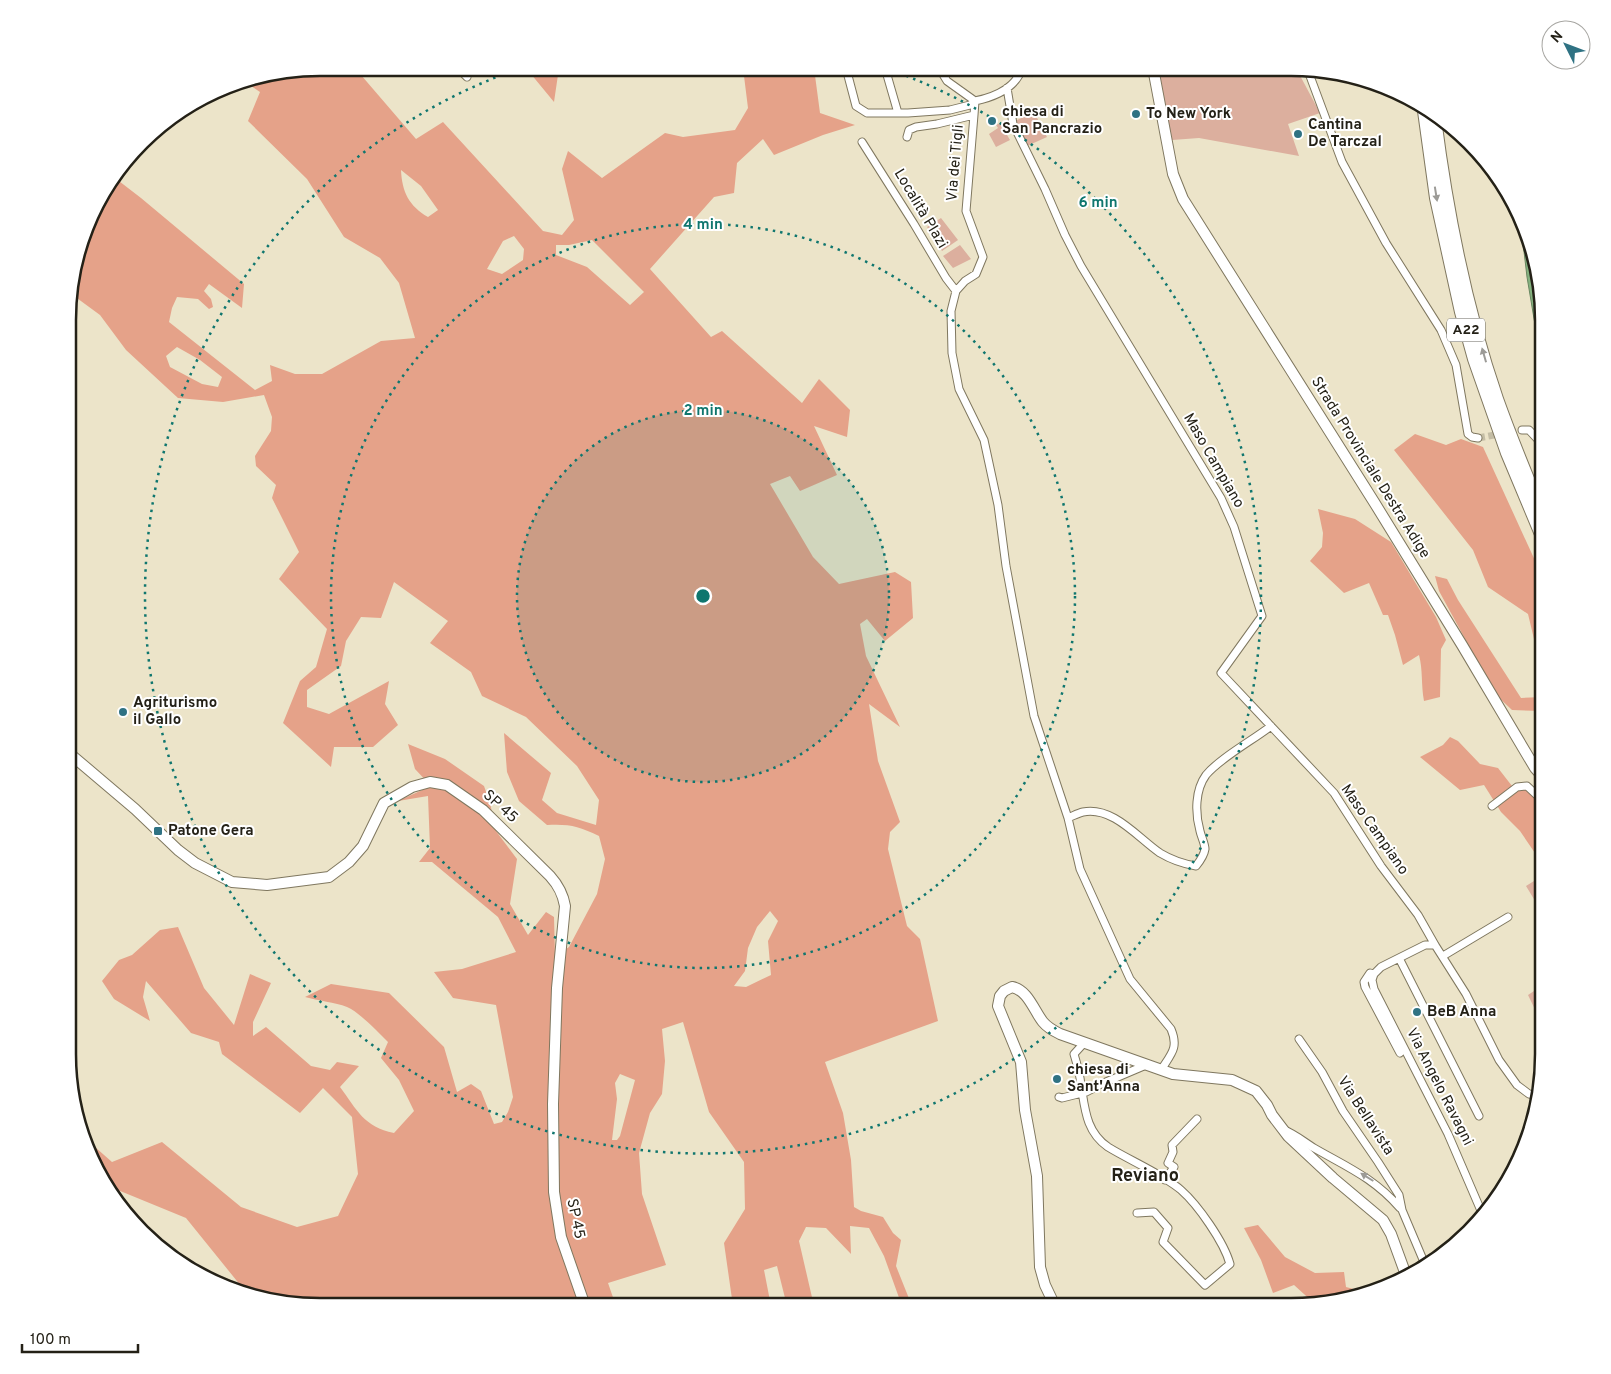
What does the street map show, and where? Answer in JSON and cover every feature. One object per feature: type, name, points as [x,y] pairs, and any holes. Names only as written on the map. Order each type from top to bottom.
[{"type":"highway","name":"A22","points":[[1425,116],[1436,198],[1463,321],[1474,359],[1507,453],[1535,520]]},
{"type":"highway","name":"A22","points":[[1436,124],[1440,162],[1474,323],[1496,397],[1535,496]]},
{"type":"street","points":[[848,76],[856,106],[867,113],[950,110],[985,99],[1007,88],[1019,76]]},
{"type":"street","points":[[887,76],[898,113]]},
{"type":"street","points":[[944,76],[975,101]]},
{"type":"street","name":"Strada Provinciale Destra Adige","points":[[1155,76],[1173,174],[1183,199],[1420,576],[1535,768]]},
{"type":"street","points":[[1310,77],[1342,162],[1386,243],[1441,330],[1456,365],[1468,434],[1478,438]]},
{"type":"street","name":"Maso Campiano","points":[[1007,88],[1013,124],[1065,235],[1101,300],[1221,498],[1234,527],[1262,616],[1221,673],[1334,793],[1381,866],[1418,915],[1466,994],[1504,1066],[1517,1085],[1531,1094]]},
{"type":"street","name":"Via dei Tigli","points":[[956,291],[965,281],[976,274],[983,258],[966,211],[975,101]]},
{"type":"street","points":[[908,137],[909,130],[916,127],[974,115]]},
{"type":"street","name":"Località Plazi","points":[[862,142],[946,278],[956,291]]},
{"type":"street","points":[[956,291],[951,311],[952,353],[959,388],[984,440],[998,505],[1006,566],[1034,716],[1068,818],[1080,869],[1130,979],[1171,1029],[1175,1038],[1174,1051],[1161,1070]]},
{"type":"street","points":[[1522,430],[1529,430],[1535,436]]},
{"type":"street","points":[[1068,818],[1083,812],[1097,812],[1112,817],[1161,854],[1196,866],[1202,858],[1205,848],[1199,829],[1197,803],[1199,788],[1207,775],[1222,761],[1271,726]]},
{"type":"street","name":"SP 45","points":[[76,759],[135,809],[178,850],[195,863],[232,882],[267,885],[329,877],[349,862],[363,846],[384,803],[412,787],[430,782],[447,785],[483,810],[550,876],[558,885],[565,906],[557,988],[553,1104],[554,1192],[561,1236],[582,1298]]},
{"type":"street","points":[[1492,806],[1517,787],[1527,786],[1535,794]]},
{"type":"street","points":[[1443,956],[1508,918]]},
{"type":"street","points":[[1374,974],[1381,967],[1425,945],[1435,945]]},
{"type":"street","points":[[1399,958],[1479,1116]]},
{"type":"street","name":"Via Angelo Ravagni","points":[[1400,1053],[1365,987],[1366,976],[1370,973],[1374,974],[1372,980],[1374,989],[1448,1134],[1480,1208]]},
{"type":"street","points":[[1051,1298],[1040,1267],[1037,1176],[1025,1110],[1021,1062],[998,1006],[1000,996],[1004,991],[1012,987],[1020,990],[1045,1024],[1060,1034],[1173,1074],[1232,1080],[1256,1091],[1283,1130],[1333,1178],[1383,1220],[1391,1234],[1404,1270]]},
{"type":"street","name":"Via Bellavista","points":[[1299,1039],[1322,1072],[1342,1111],[1399,1195],[1402,1210],[1423,1259]]},
{"type":"street","points":[[1084,1043],[1074,1054],[1086,1118],[1093,1134],[1099,1141],[1181,1190],[1216,1234],[1230,1264],[1204,1286],[1163,1242],[1168,1228],[1154,1212],[1138,1213]]},
{"type":"street","points":[[1059,1097],[1082,1093],[1146,1065]]},
{"type":"street","points":[[1165,1180],[1174,1167],[1168,1163],[1174,1152],[1172,1145],[1197,1119]]},
{"type":"street","name":"Via Bellavista","points":[[1283,1130],[1292,1132],[1312,1147],[1374,1182],[1402,1210]]},
{"type":"shaded area","points":[[362,76],[416,139],[443,122],[543,231],[562,235],[574,220],[562,169],[568,151],[602,178],[665,133],[683,137],[735,130],[748,108],[744,76],[815,76],[820,113],[855,125],[823,135],[774,155],[763,139],[737,163],[734,193],[714,197],[650,269],[711,337],[722,331],[802,403],[819,379],[850,410],[847,437],[814,426],[837,475],[800,491],[790,476],[770,484],[813,557],[839,584],[895,572],[911,582],[913,618],[885,641],[867,619],[860,624],[866,656],[900,727],[869,704],[878,761],[900,822],[890,832],[888,849],[907,926],[920,939],[938,1021],[825,1062],[843,1113],[851,1160],[854,1207],[883,1217],[893,1233],[901,1240],[896,1266],[909,1298],[899,1298],[884,1256],[869,1228],[850,1226],[851,1254],[826,1228],[806,1227],[799,1241],[812,1298],[785,1298],[777,1266],[764,1270],[769,1298],[732,1298],[724,1243],[745,1209],[744,1162],[709,1112],[683,1022],[662,1029],[665,1061],[662,1094],[650,1113],[639,1153],[642,1194],[666,1265],[608,1283],[613,1298],[321,1298],[289,1296],[257,1289],[239,1284],[186,1218],[118,1190],[101,1162],[95,1147],[112,1162],[162,1142],[241,1207],[297,1227],[338,1216],[358,1174],[352,1117],[323,1088],[300,1113],[222,1054],[219,1042],[191,1033],[146,981],[143,997],[150,1021],[114,999],[102,981],[119,960],[132,955],[160,930],[178,927],[204,988],[234,1025],[250,974],[271,983],[253,1022],[253,1036],[266,1027],[311,1066],[330,1070],[337,1062],[359,1066],[340,1087],[362,1116],[375,1127],[394,1133],[414,1111],[399,1080],[381,1058],[388,1042],[357,1013],[347,1007],[305,997],[331,984],[389,993],[444,1047],[457,1092],[471,1084],[481,1091],[494,1124],[502,1122],[513,1097],[496,1005],[453,998],[434,972],[462,969],[516,952],[498,917],[432,862],[419,862],[430,848],[428,796],[398,801],[431,786],[415,769],[408,744],[445,759],[484,786],[496,831],[517,859],[510,904],[528,935],[546,912],[554,917],[555,956],[569,947],[597,894],[605,859],[599,836],[574,826],[547,825],[519,801],[507,772],[504,733],[551,773],[542,800],[557,813],[596,825],[599,800],[577,766],[526,717],[482,696],[471,672],[430,643],[448,621],[394,582],[381,618],[361,617],[346,641],[341,666],[307,690],[307,707],[329,714],[389,681],[385,704],[398,725],[373,747],[334,747],[331,767],[283,723],[300,681],[316,667],[327,629],[279,579],[299,552],[272,498],[276,485],[256,466],[255,456],[271,431],[272,417],[264,395],[223,402],[178,398],[126,350],[100,315],[77,298],[81,273],[89,242],[101,212],[120,182],[244,284],[242,308],[209,284],[204,291],[211,299],[213,307],[209,309],[198,299],[177,297],[169,322],[255,390],[272,381],[270,365],[295,374],[322,374],[381,341],[415,338],[399,283],[380,258],[344,237],[307,179],[248,121],[260,92],[252,86],[289,78]],"holes":[[[401,170],[421,186],[438,210],[428,217],[411,203],[405,192]],[[514,236],[524,249],[523,260],[502,274],[487,269],[503,241]],[[592,240],[644,292],[630,305],[587,267],[556,255],[556,245],[569,245]],[[177,347],[200,360],[222,377],[218,387],[202,384],[170,367],[166,356]],[[770,911],[778,921],[768,941],[771,975],[746,987],[734,986],[745,971],[748,948],[757,927]],[[620,1074],[635,1080],[620,1136],[617,1140],[612,1140],[617,1099],[615,1083]]]},
{"type":"shaded area","points":[[533,76],[558,76],[554,102]]},
{"type":"shaded area","points":[[1158,76],[1301,77],[1320,113],[1288,124],[1299,156],[1199,138],[1172,140]]},
{"type":"shaded area","points":[[1034,112],[1047,137],[1027,146],[1015,121]]},
{"type":"shaded area","points":[[1000,123],[1010,140],[996,147],[989,134],[998,128],[996,125]]},
{"type":"shaded area","points":[[941,218],[958,240],[942,251],[927,227]]},
{"type":"shaded area","points":[[960,245],[971,259],[953,268],[943,256]]},
{"type":"shaded area","points":[[1524,248],[1533,289],[1535,324]]},
{"type":"shaded area","points":[[1415,434],[1446,445],[1461,439],[1483,447],[1535,561],[1535,643],[1528,614],[1488,587],[1473,550],[1394,450]]},
{"type":"shaded area","points":[[1318,509],[1355,519],[1391,542],[1436,617],[1446,640],[1441,649],[1440,697],[1424,701],[1419,655],[1403,665],[1388,615],[1383,615],[1369,583],[1344,593],[1310,561],[1322,547],[1323,533]]},
{"type":"shaded area","points":[[1435,576],[1447,579],[1458,600],[1521,698],[1535,697],[1535,711],[1512,710],[1495,694],[1439,591]]},
{"type":"shaded area","points":[[1450,737],[1458,741],[1480,764],[1498,768],[1512,786],[1529,783],[1535,789],[1535,853],[1520,831],[1501,812],[1484,785],[1460,790],[1420,757],[1443,745]]},
{"type":"shaded area","points":[[1535,880],[1535,901],[1526,886]]},
{"type":"shaded area","points":[[1535,990],[1535,1009],[1528,995]]},
{"type":"shaded area","points":[[1258,1225],[1285,1257],[1315,1273],[1344,1272],[1346,1287],[1354,1289],[1322,1296],[1307,1297],[1294,1285],[1273,1293],[1261,1260],[1244,1228]]},
{"type":"tunnel","points":[[1478,438],[1522,430]]},
{"type":"place","name":"To New York","points":[[1136,114]]},
{"type":"place","name":"chiesa di San Pancrazio","points":[[992,121]]},
{"type":"place","name":"Cantina De Tarczal","points":[[1298,134]]},
{"type":"place","name":"Agriturismo il Gallo","points":[[123,712]]},
{"type":"place","name":"Patone Gera","points":[[158,831]]},
{"type":"place","name":"BeB Anna","points":[[1417,1012]]},
{"type":"place","name":"chiesa di Sant'Anna","points":[[1057,1079]]},
{"type":"district","name":"Reviano","points":[[1145,1176]]}]
